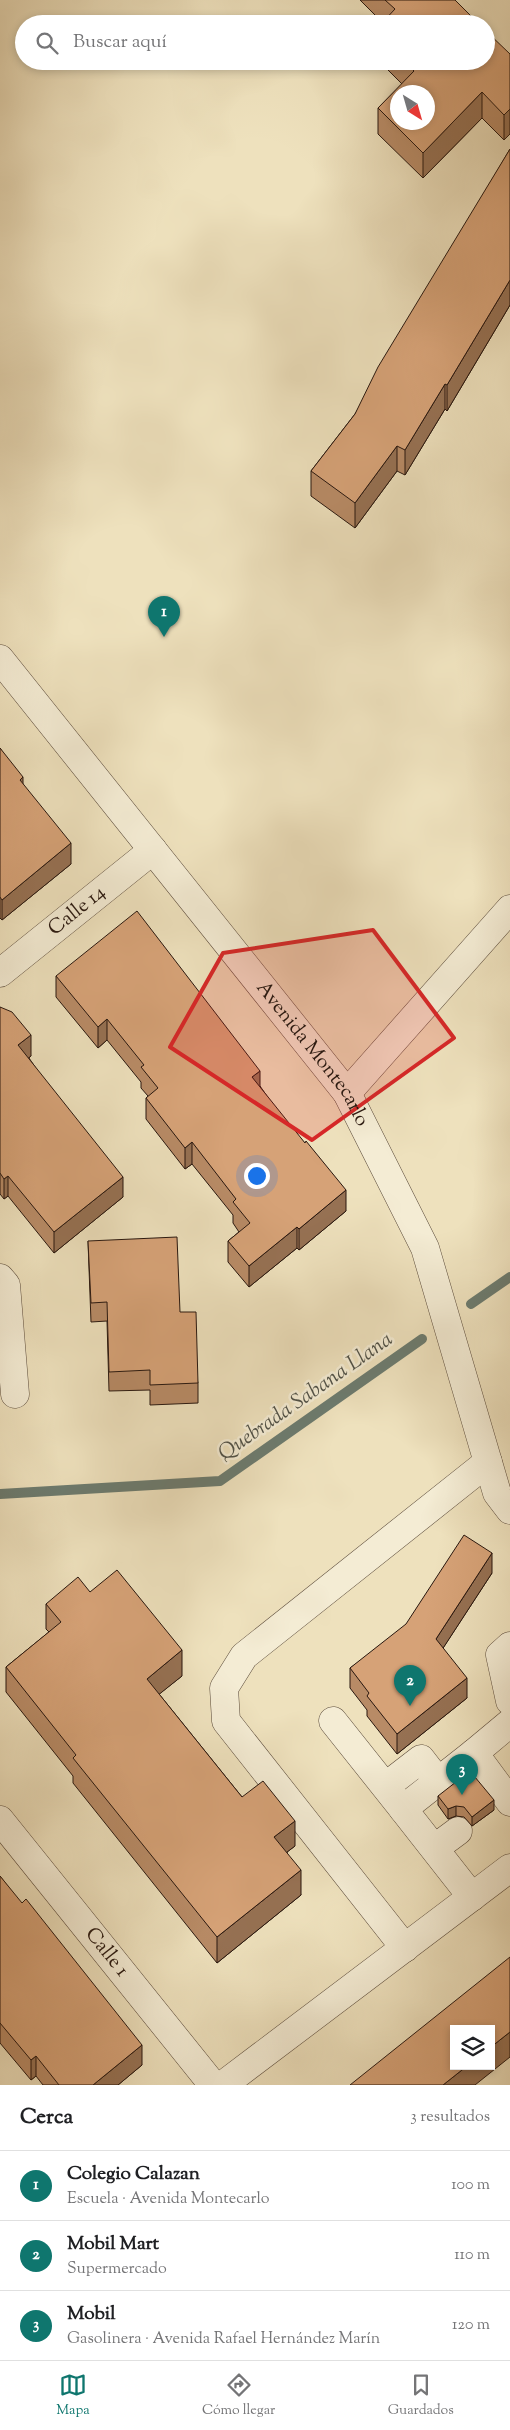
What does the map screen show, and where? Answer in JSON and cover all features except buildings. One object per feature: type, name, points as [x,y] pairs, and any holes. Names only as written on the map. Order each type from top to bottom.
[{"type":"street","name":"Avenida Montecarlo","points":[[0,659],[347,1093],[425,1248],[497,1493],[510,1510]]},
{"type":"street","name":"Calle 14","points":[[0,973],[153,850]]},
{"type":"street","points":[[347,1093],[510,909]]},
{"type":"street","points":[[0,1278],[6,1285],[15,1394]]},
{"type":"street","points":[[405,1948],[226,1721],[224,1688],[244,1656],[488,1462]]},
{"type":"street","points":[[510,1646],[500,1655],[510,1701]]},
{"type":"street","points":[[333,1722],[386,1786],[472,1897]]},
{"type":"street","points":[[404,1809],[510,1723]]},
{"type":"street","points":[[474,1753],[501,1800]]},
{"type":"street","points":[[386,1786],[422,1759],[438,1781]]},
{"type":"street","name":"Calle 1","points":[[0,1820],[212,2085]]},
{"type":"street","points":[[435,1848],[458,1831]]},
{"type":"street","points":[[223,2085],[510,1868]]},
{"type":"highlighted area","points":[[373,930],[454,1038],[312,1140],[170,1047],[223,953]]},
{"type":"waterway","name":"Quebrada Sabana Llana","points":[[471,1304],[510,1277]]},
{"type":"waterway","name":"Quebrada Sabana Llana","points":[[0,1494],[220,1481],[422,1339]]},
{"type":"place","name":"Colegio Calazan","points":[[164,637]]},
{"type":"place","name":"Mobil Mart","points":[[410,1706]]},
{"type":"place","name":"Mobil","points":[[462,1795]]}]
